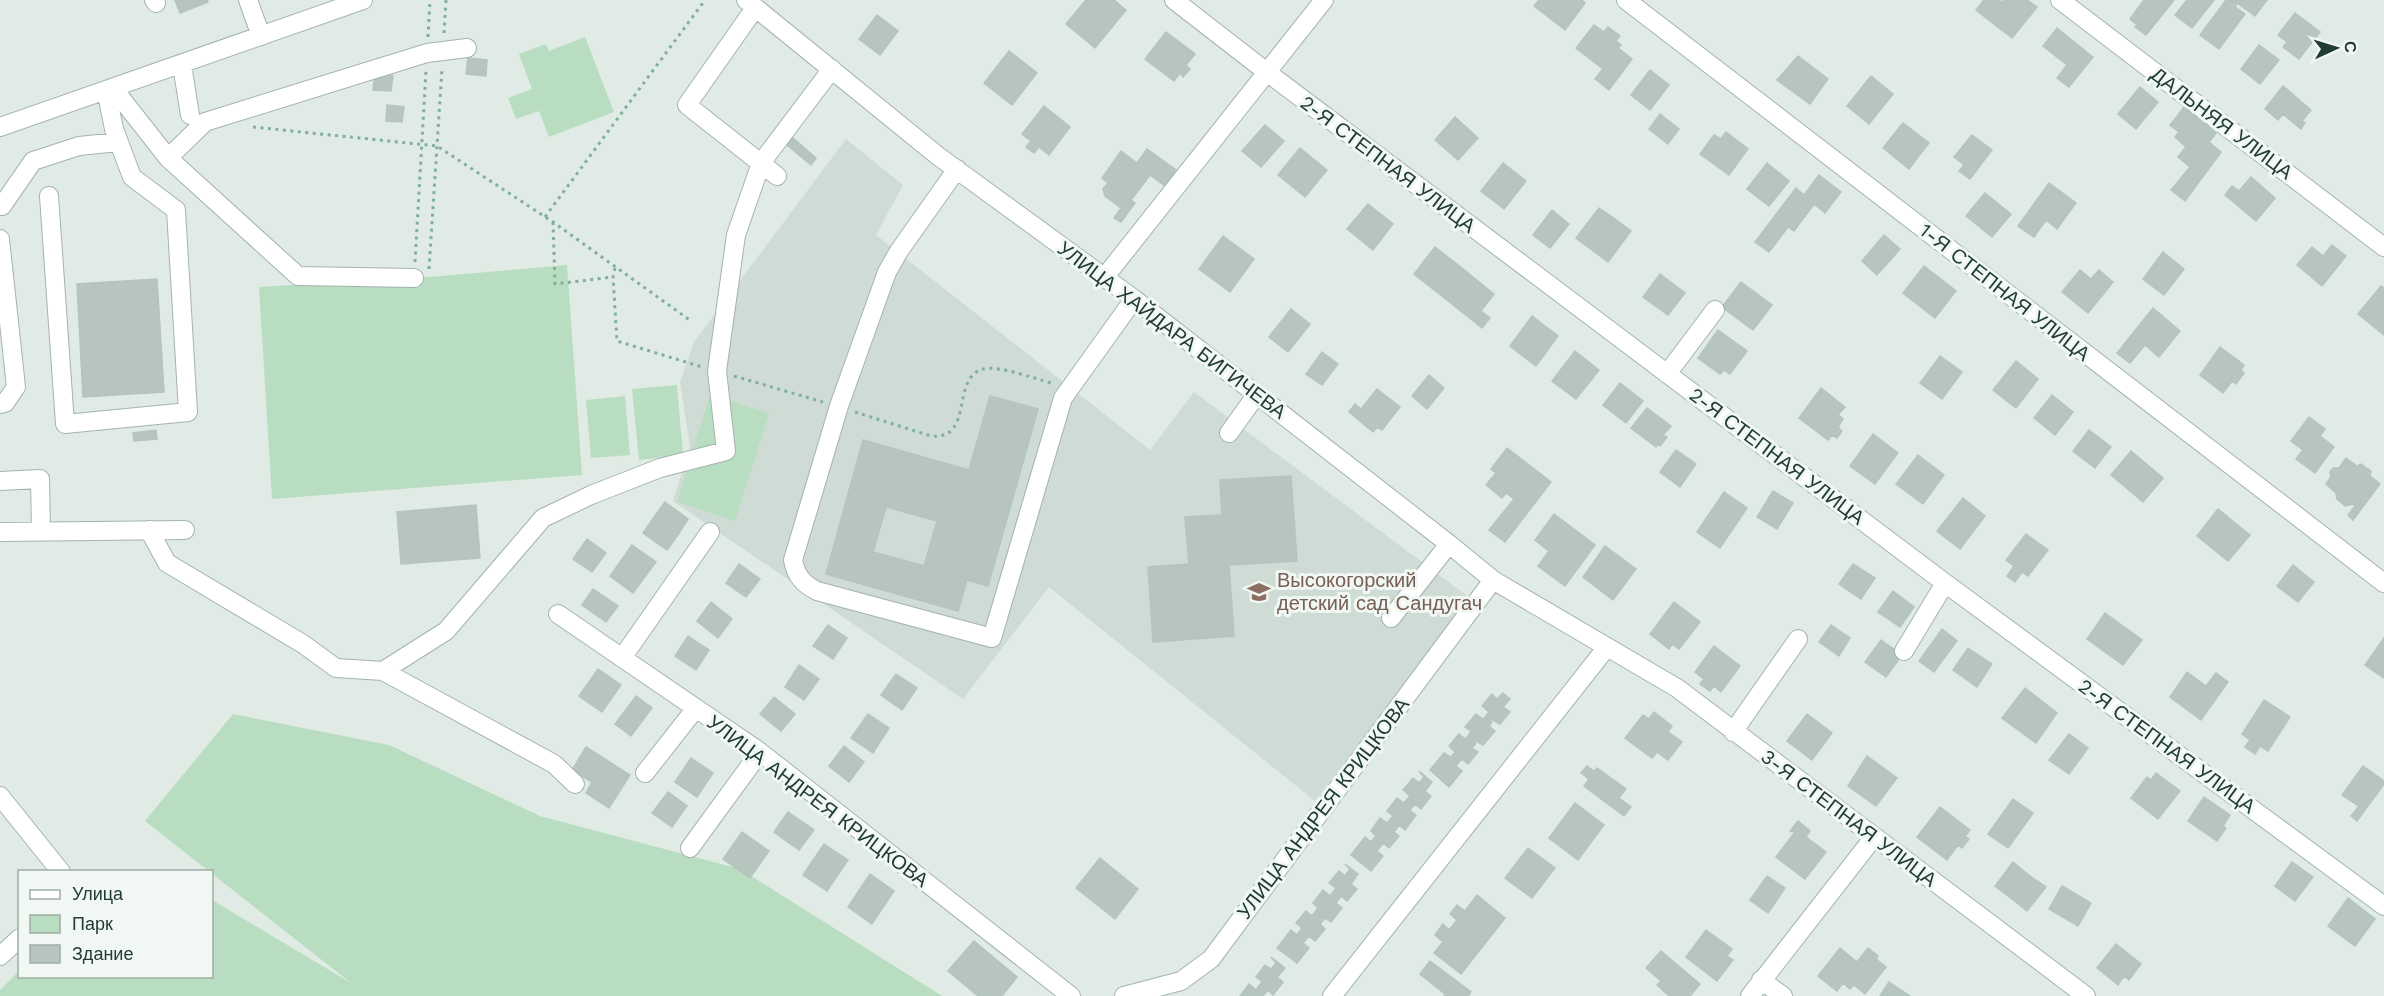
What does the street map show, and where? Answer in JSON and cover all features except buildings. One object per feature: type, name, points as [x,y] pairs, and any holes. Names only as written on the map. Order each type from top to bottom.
[{"type":"street","points":[[248,0],[261,36]]},
{"type":"street","points":[[0,128],[363,0]]},
{"type":"street","name":"2-Я СТЕПНАЯ УЛИЦА","points":[[1174,0],[1945,584],[2384,906]]},
{"type":"street","points":[[1104,278],[1324,0]]},
{"type":"street","name":"1-Я СТЕПНАЯ УЛИЦА","points":[[1626,0],[2384,583]]},
{"type":"street","name":"ДАЛЬНЯЯ УЛИЦА","points":[[2060,0],[2384,247]]},
{"type":"street","points":[[750,4],[687,105],[777,176]]},
{"type":"street","name":"УЛИЦА ХАЙДАРА БИГИЧЕВА","points":[[750,4],[938,156],[1134,299],[1493,580],[1607,646]]},
{"type":"street","points":[[168,158],[205,122],[427,53],[467,48]]},
{"type":"street","points":[[182,65],[190,115]]},
{"type":"street","points":[[383,671],[446,631],[543,518],[591,495],[660,468],[726,451],[717,371],[736,235],[761,164],[832,69]]},
{"type":"street","points":[[110,89],[168,158],[298,276],[422,278]]},
{"type":"street","points":[[49,196],[65,424],[188,412],[176,210],[132,177],[118,142],[110,89]]},
{"type":"street","points":[[0,205],[2,206],[33,161],[79,146],[118,142]]},
{"type":"street","points":[[957,169],[899,251],[887,272],[838,406],[793,560],[799,578],[806,586],[992,638],[1063,398],[1134,299]]},
{"type":"street","points":[[0,239],[16,387],[5,403],[0,404]]},
{"type":"street","points":[[1667,374],[1715,310]]},
{"type":"street","points":[[0,332],[14,368]]},
{"type":"street","points":[[1229,433],[1257,394]]},
{"type":"street","points":[[0,481],[40,479],[41,531]]},
{"type":"street","points":[[149,530],[167,563],[303,644],[336,668],[383,671],[554,764],[575,784]]},
{"type":"street","points":[[0,532],[185,530]]},
{"type":"street","points":[[622,658],[710,532]]},
{"type":"street","points":[[1391,618],[1449,544]]},
{"type":"street","name":"УЛИЦА АНДРЕЯ КРИЦКОВА","points":[[1124,996],[1181,981],[1211,959],[1493,580]]},
{"type":"street","points":[[1904,651],[1945,584]]},
{"type":"street","name":"УЛИЦА АНДРЕЯ КРИЦКОВА","points":[[558,614],[760,752],[1071,996]]},
{"type":"street","points":[[1733,732],[1798,639]]},
{"type":"street","points":[[1332,996],[1607,646]]},
{"type":"street","name":"3-Я СТЕПНАЯ УЛИЦА","points":[[1607,646],[1677,688],[2086,996]]},
{"type":"street","points":[[645,773],[696,708]]},
{"type":"street","points":[[690,848],[760,752]]},
{"type":"street","points":[[0,796],[59,870]]},
{"type":"street","points":[[1750,996],[1874,837]]},
{"type":"street","points":[[0,956],[18,940]]},
{"type":"street","points":[[1761,980],[1783,996]]},
{"type":"path","points":[[422,278],[422,145],[430,0]]},
{"type":"path","points":[[444,34],[446,0]]},
{"type":"path","points":[[545,217],[705,0]]},
{"type":"path","points":[[422,278],[437,146],[442,68]]},
{"type":"path","points":[[251,127],[437,146],[553,222],[691,321]]},
{"type":"path","points":[[553,222],[555,284],[613,277]]},
{"type":"path","points":[[616,267],[613,277],[617,341],[931,436],[947,435],[956,426],[968,384],[976,372],[983,369],[994,369],[1053,384],[1062,392],[1063,398]]},
{"type":"shaded area","points":[[846,139],[903,185],[876,235],[1150,450],[1194,392],[1470,598],[1315,801],[1049,587],[963,699],[673,501],[690,446],[680,382],[694,342]]},
{"type":"green space","points":[[585,37],[614,112],[549,137],[539,111],[516,119],[508,98],[532,89],[519,54],[546,44],[549,51]]},
{"type":"green space","points":[[567,265],[582,475],[272,499],[259,287],[429,277]]},
{"type":"green space","points":[[677,385],[683,455],[639,460],[632,389]]},
{"type":"green space","points":[[710,395],[769,413],[735,521],[677,502]]},
{"type":"green space","points":[[625,396],[630,455],[591,458],[586,400]]},
{"type":"green space","points":[[233,714],[389,745],[540,816],[740,869],[942,996],[0,996],[0,990],[18,972],[18,978],[213,978],[213,901],[351,983],[213,874],[213,870],[207,870],[145,821]]},
{"type":"place","name":"Высокогорский детский сад Сандугач","points":[[1259,592]]}]
